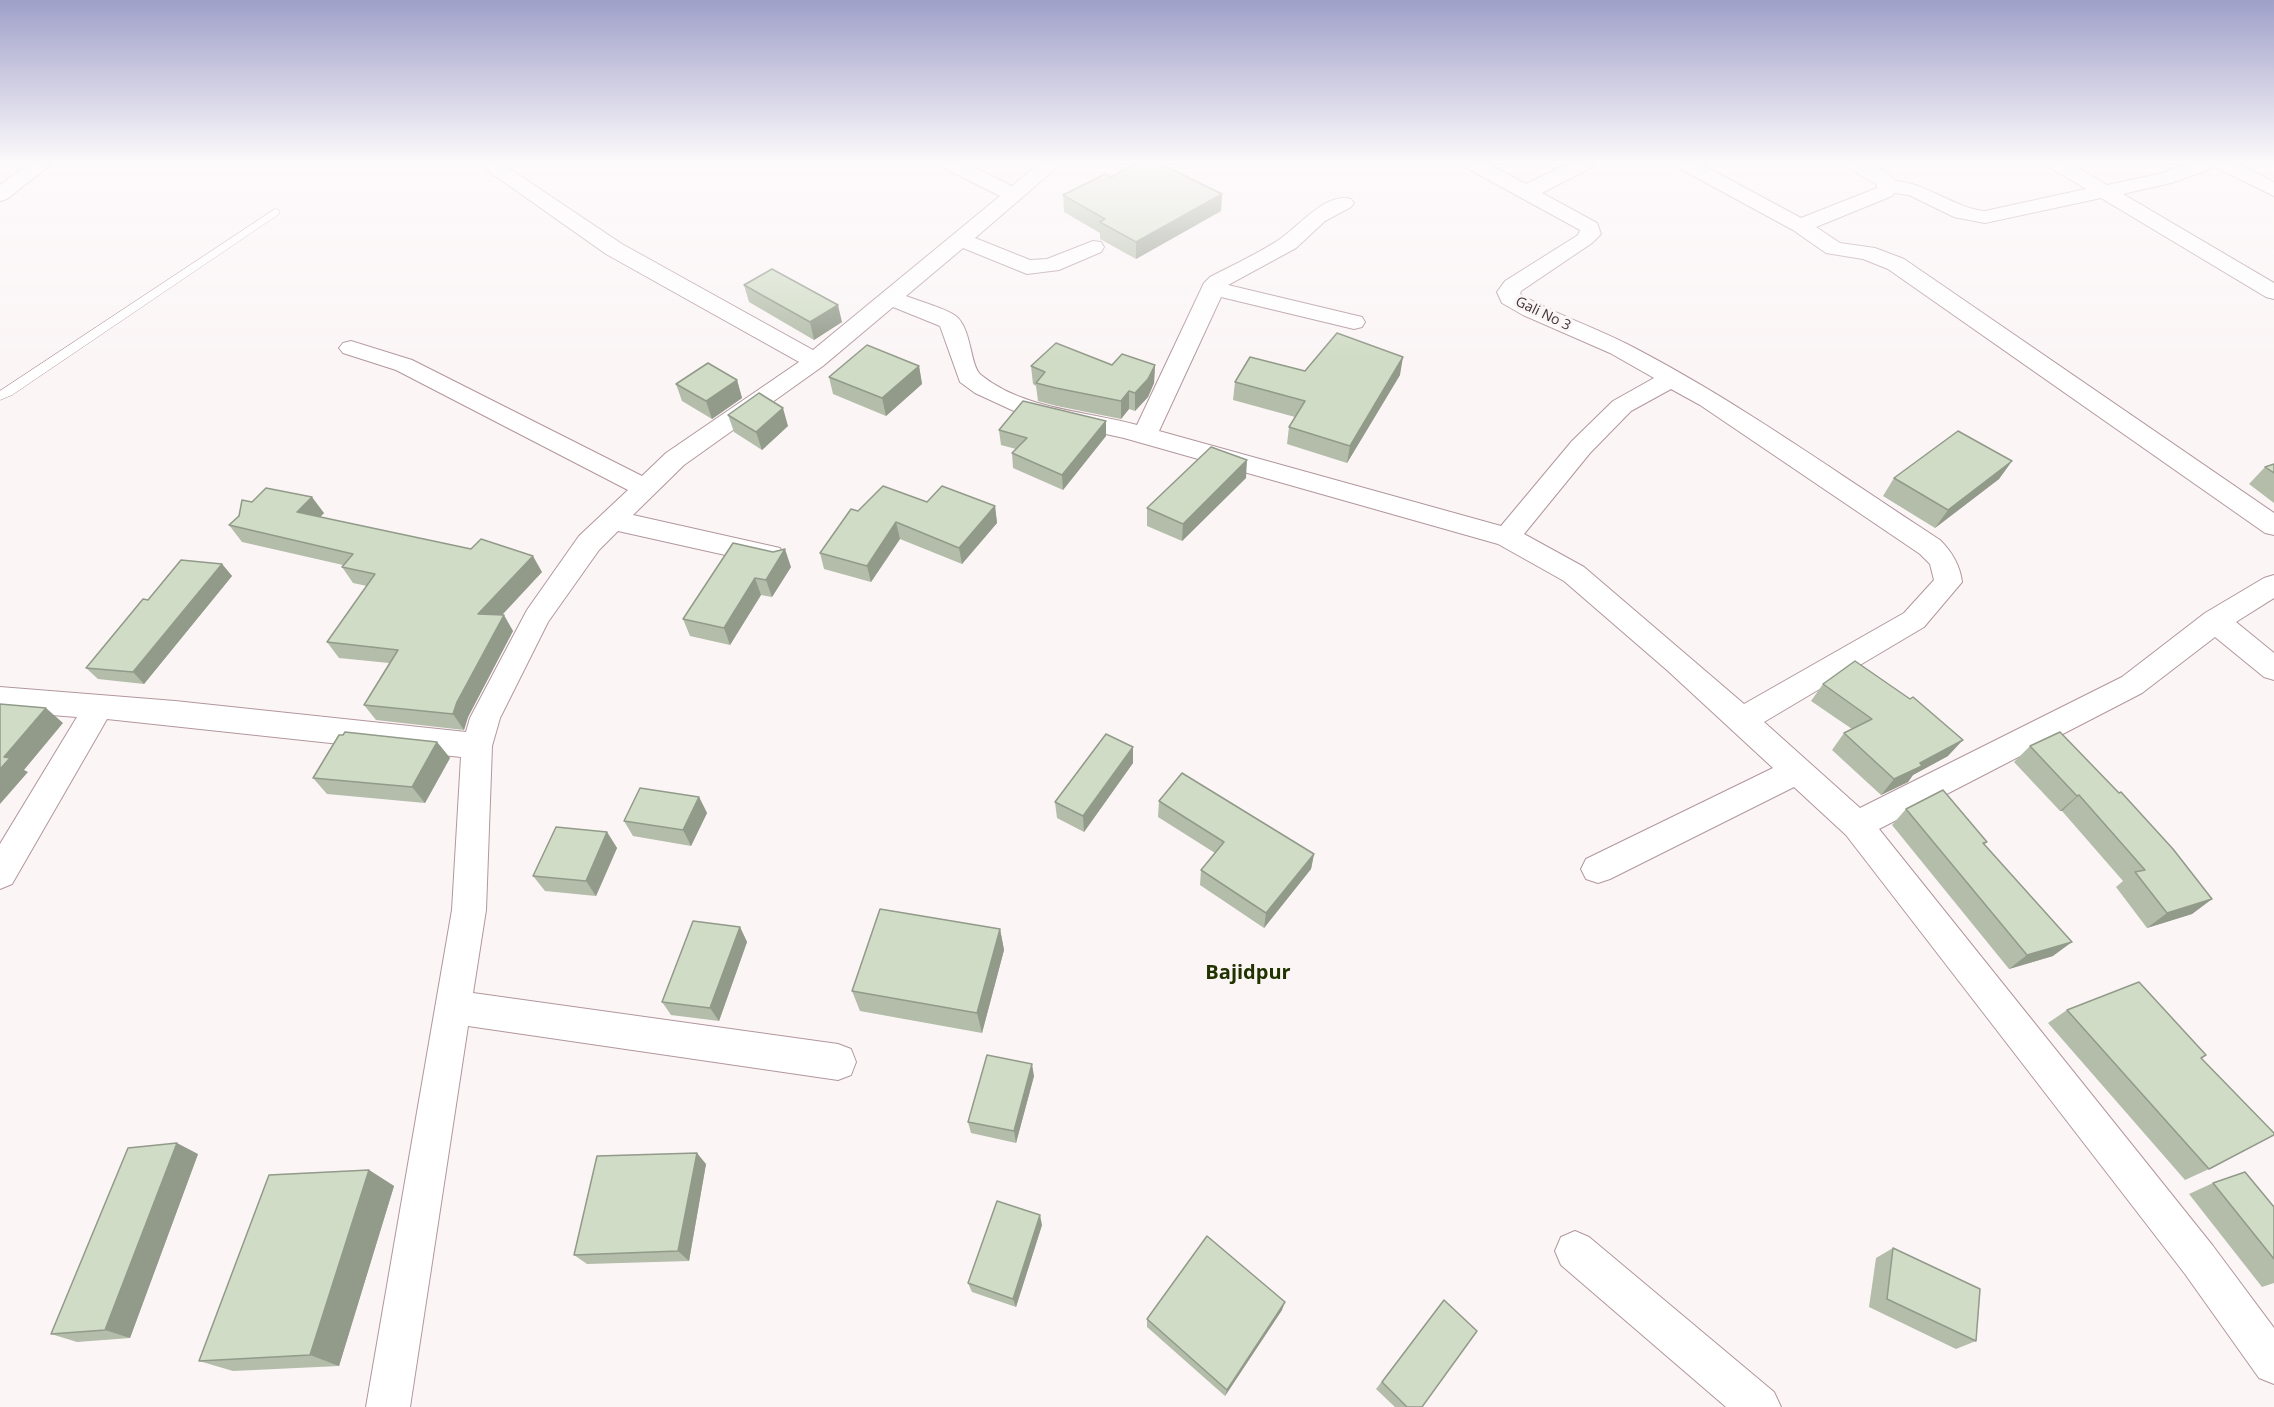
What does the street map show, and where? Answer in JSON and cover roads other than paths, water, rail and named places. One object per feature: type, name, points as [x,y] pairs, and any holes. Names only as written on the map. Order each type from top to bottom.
[{"type":"street","points":[[584,229],[614,249],[815,361]]},
{"type":"street","points":[[388,1407],[470,910],[477,746],[485,718],[537,617],[589,543],[675,459],[815,361],[972,229]]},
{"type":"street","points":[[1145,436],[1212,288],[1218,282],[1288,243],[1305,229]]},
{"type":"street","name":"Gali No 3","points":[[1590,229],[1590,234],[1513,286],[1508,292],[1510,298],[1525,307],[1618,348],[1671,379]]},
{"type":"street","points":[[1804,229],[1834,248],[1867,253],[1896,264],[2274,526]]},
{"type":"street","points":[[2169,229],[2274,292]]},
{"type":"street","points":[[959,239],[1027,267],[1051,265],[1093,247]]},
{"type":"street","points":[[1212,288],[1354,321]]},
{"type":"street","points":[[890,298],[948,321],[955,332],[964,370],[975,383],[1002,396],[1060,417],[1145,436],[1507,537],[1574,574],[1742,720],[1857,825],[2199,1260],[2274,1363]]},
{"type":"street","points":[[351,348],[404,365],[645,488]]},
{"type":"street","points":[[1507,537],[1581,447],[1622,406],[1671,379],[1724,409],[1940,556],[1948,571],[1948,582],[1914,620],[1742,720]]},
{"type":"street","points":[[612,520],[779,556]]},
{"type":"street","points":[[1857,825],[2132,685],[2215,621],[2274,585]]},
{"type":"street","points":[[2215,621],[2274,669]]},
{"type":"street","points":[[0,699],[477,746]]},
{"type":"street","points":[[0,874],[99,707]]},
{"type":"street","points":[[1598,869],[1798,770]]},
{"type":"street","points":[[454,1007],[838,1062]]},
{"type":"street","points":[[1575,1251],[1759,1407]]},
{"type":"lane","points":[[0,396],[250,229]]},
{"type":"district","name":"Bajidpur","points":[[1248,973]]}]
